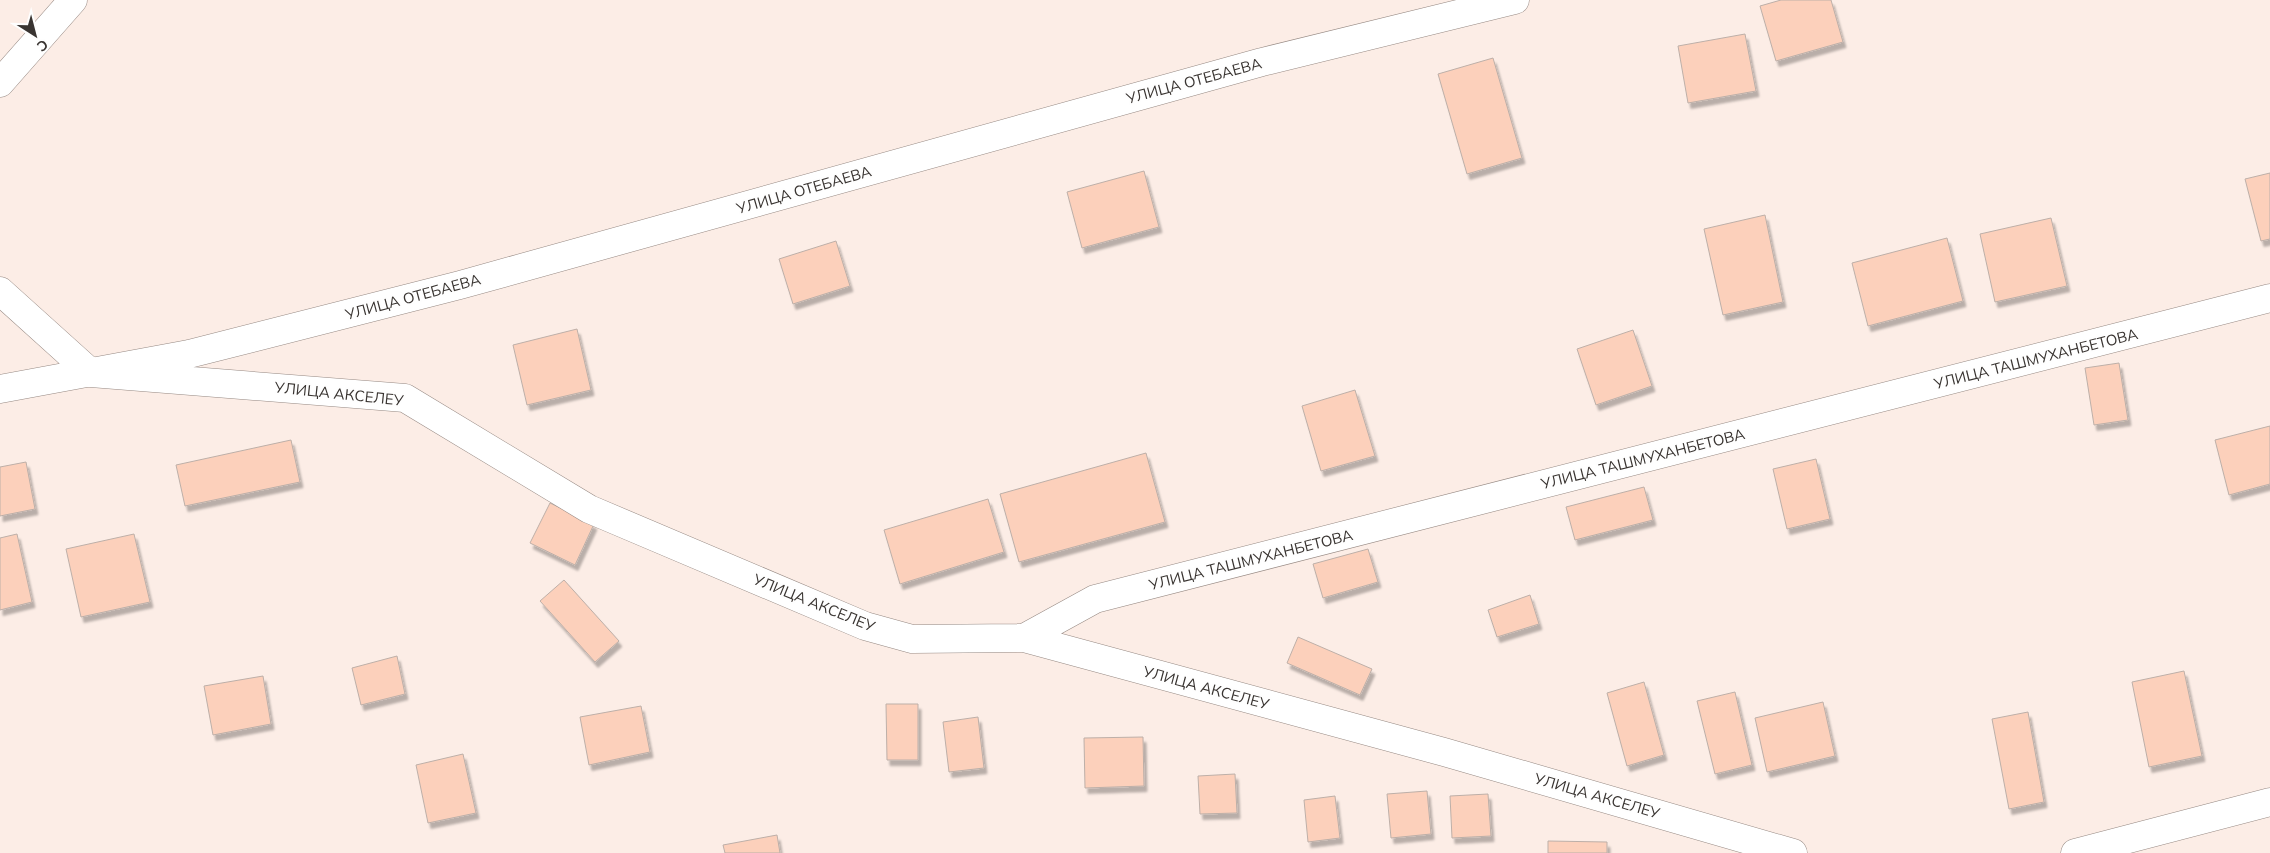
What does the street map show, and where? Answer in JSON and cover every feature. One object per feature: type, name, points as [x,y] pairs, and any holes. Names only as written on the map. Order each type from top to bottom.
[{"type":"street","points":[[0,83],[73,0]]},
{"type":"street","name":"УЛИЦА ОТЕБАЕВА","points":[[0,389],[189,354],[460,285],[1262,62],[1515,0]]},
{"type":"street","points":[[0,291],[90,372]]},
{"type":"street","name":"УЛИЦА ТАШМУХАНБЕТОВА","points":[[1024,638],[1095,599],[2270,298]]},
{"type":"street","name":"УЛИЦА АКСЕЛЕУ","points":[[90,372],[405,398],[589,509],[866,626],[912,639],[1024,638],[1444,752],[1793,853]]},
{"type":"street","points":[[2075,853],[2270,802]]},
{"type":"building","points":[[1781,0],[1831,0],[1843,42],[1776,61],[1760,6]]},
{"type":"building","points":[[1745,34],[1756,91],[1688,103],[1678,46]]},
{"type":"building","points":[[1493,58],[1522,158],[1467,174],[1438,74]]},
{"type":"building","points":[[1144,171],[1159,227],[1082,248],[1067,192]]},
{"type":"building","points":[[2270,173],[2270,239],[2261,241],[2245,179]]},
{"type":"building","points":[[1765,215],[1783,302],[1723,315],[1704,229]]},
{"type":"building","points":[[2051,218],[2067,286],[1995,302],[1980,234]]},
{"type":"building","points":[[1947,238],[1963,301],[1868,326],[1852,263]]},
{"type":"building","points":[[836,241],[850,286],[793,304],[779,259]]},
{"type":"building","points":[[577,329],[591,390],[527,405],[513,345]]},
{"type":"building","points":[[1633,330],[1652,386],[1596,405],[1577,349]]},
{"type":"building","points":[[2119,363],[2128,420],[2094,425],[2085,368]]},
{"type":"building","points":[[1355,390],[1375,456],[1321,471],[1302,406]]},
{"type":"building","points":[[2270,426],[2270,484],[2229,495],[2215,440]]},
{"type":"building","points":[[291,440],[300,482],[185,506],[176,465]]},
{"type":"building","points":[[1146,453],[1165,522],[1019,562],[1000,494]]},
{"type":"building","points":[[1816,459],[1830,519],[1787,529],[1773,469]]},
{"type":"building","points":[[26,462],[35,509],[0,516],[0,467]]},
{"type":"building","points":[[1644,487],[1653,520],[1575,540],[1566,507]]},
{"type":"building","points":[[988,499],[1004,552],[900,584],[884,530]]},
{"type":"building","points":[[550,503],[594,524],[575,565],[530,543]]},
{"type":"building","points":[[17,534],[32,602],[0,610],[0,538]]},
{"type":"building","points":[[134,534],[150,602],[81,617],[66,549]]},
{"type":"building","points":[[1368,549],[1378,582],[1323,598],[1313,564]]},
{"type":"building","points":[[564,580],[619,641],[595,662],[540,601]]},
{"type":"building","points":[[1530,595],[1539,624],[1497,637],[1488,610]]},
{"type":"building","points":[[1298,637],[1372,669],[1360,695],[1287,663]]},
{"type":"building","points":[[397,656],[405,694],[361,705],[352,668]]},
{"type":"building","points":[[2184,671],[2202,756],[2149,767],[2132,682]]},
{"type":"building","points":[[263,676],[271,724],[213,735],[204,686]]},
{"type":"building","points":[[1644,682],[1664,755],[1627,766],[1607,693]]},
{"type":"building","points":[[1735,692],[1752,765],[1715,774],[1697,701]]},
{"type":"building","points":[[1823,702],[1835,756],[1767,772],[1755,718]]},
{"type":"building","points":[[886,704],[918,704],[918,760],[887,760]]},
{"type":"building","points":[[641,706],[650,752],[589,765],[580,717]]},
{"type":"building","points":[[2028,712],[2044,802],[2009,809],[1992,719]]},
{"type":"building","points":[[978,717],[984,768],[949,772],[943,722]]},
{"type":"building","points":[[1143,737],[1144,786],[1085,788],[1084,738]]},
{"type":"building","points":[[463,754],[476,813],[428,823],[416,765]]},
{"type":"building","points":[[1235,774],[1237,813],[1200,814],[1198,776]]},
{"type":"building","points":[[1427,791],[1431,834],[1391,838],[1387,794]]},
{"type":"building","points":[[1488,794],[1491,836],[1452,838],[1450,796]]},
{"type":"building","points":[[1335,796],[1340,838],[1308,842],[1304,800]]},
{"type":"building","points":[[777,835],[780,853],[725,853],[723,845]]},
{"type":"building","points":[[1548,841],[1607,842],[1607,853],[1548,853]]}]
